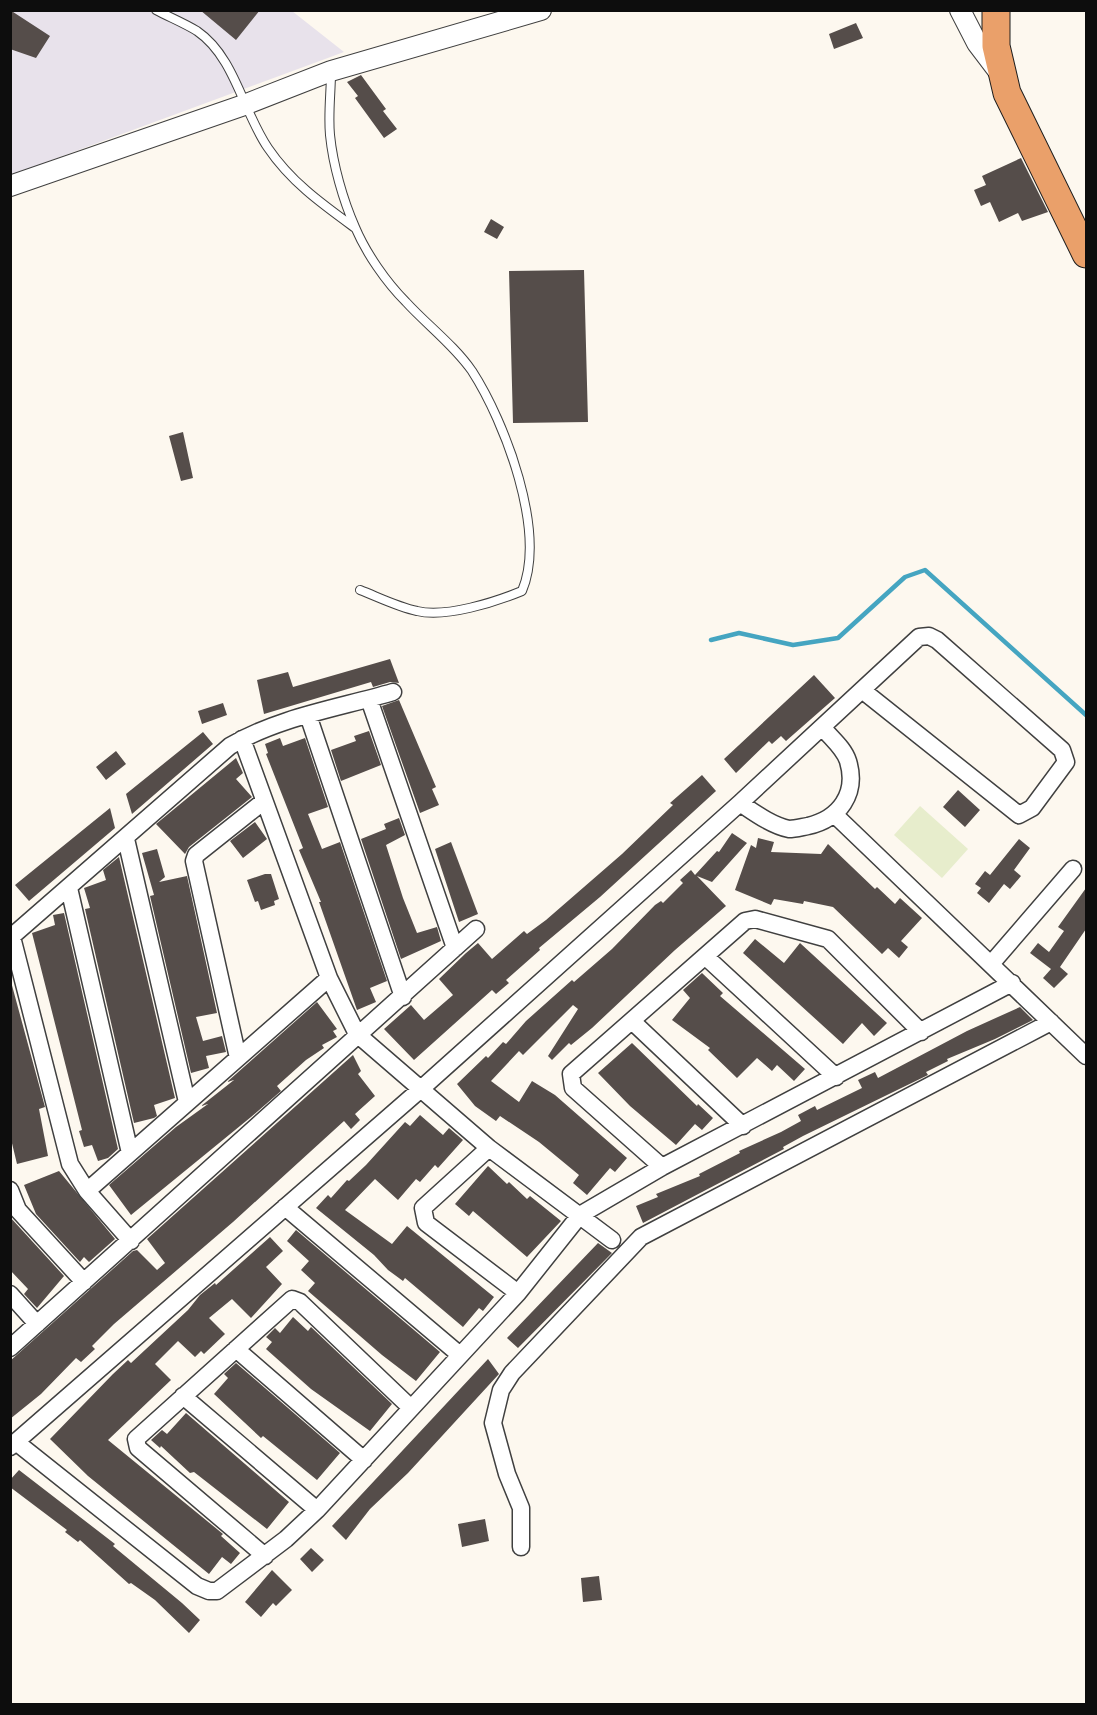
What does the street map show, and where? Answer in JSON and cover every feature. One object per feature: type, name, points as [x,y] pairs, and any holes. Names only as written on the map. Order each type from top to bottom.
[{"type":"highway","points":[[996,10],[996,46],[1001,74],[1015,113],[1083,240]]},
{"type":"street","points":[[10,186],[244,105],[331,71],[541,10]]},
{"type":"street","points":[[960,10],[977,43],[1001,74]]},
{"type":"street","points":[[862,690],[1020,815],[1032,808],[1066,762],[1062,750],[938,640],[928,636],[919,637],[862,690],[823,728],[422,1088],[13,1445],[204,1590],[217,1591],[265,1556],[317,1510],[518,1293],[580,1215],[662,1167],[1012,983]]},
{"type":"street","points":[[131,1241],[87,1191],[70,1164],[11,938],[230,746],[242,739],[308,715],[393,692]]},
{"type":"street","points":[[369,699],[455,948]]},
{"type":"street","points":[[308,715],[403,997]]},
{"type":"street","points":[[740,803],[770,822],[791,829],[816,824],[835,815],[848,797],[850,773],[843,751],[823,728]]},
{"type":"street","points":[[242,739],[329,978],[357,1034],[489,1148],[612,1240]]},
{"type":"street","points":[[238,1058],[194,861],[196,855],[264,801]]},
{"type":"street","points":[[835,815],[1086,1056]]},
{"type":"street","points":[[126,839],[188,1102]]},
{"type":"street","points":[[991,964],[1073,869]]},
{"type":"street","points":[[69,888],[130,1153]]},
{"type":"street","points":[[662,1167],[571,1084],[571,1074],[633,1022],[740,924],[749,919],[822,936],[833,943],[921,1032]]},
{"type":"street","points":[[10,1348],[476,929]]},
{"type":"street","points":[[706,957],[836,1077]]},
{"type":"street","points":[[87,1191],[329,978]]},
{"type":"street","points":[[633,1022],[743,1126]]},
{"type":"street","points":[[521,1547],[520,1508],[507,1474],[493,1424],[501,1390],[512,1373],[634,1242],[1051,1022]]},
{"type":"street","points":[[489,1148],[423,1208],[423,1217],[426,1223],[518,1293]]},
{"type":"street","points":[[10,1190],[18,1210],[84,1282]]},
{"type":"street","points":[[285,1207],[460,1355]]},
{"type":"street","points":[[10,1294],[37,1324]]},
{"type":"street","points":[[265,1556],[136,1445],[136,1439],[290,1300],[295,1299],[411,1408]]},
{"type":"street","points":[[236,1349],[364,1460]]},
{"type":"street","points":[[183,1396],[317,1510]]},
{"type":"lane","points":[[156,10],[198,32],[210,43],[223,60],[267,147],[289,176],[304,191],[356,229]]},
{"type":"lane","points":[[331,71],[330,135],[343,194],[356,229],[385,277],[404,301],[472,371],[500,427],[517,474],[528,526],[530,558],[528,578],[522,591],[472,606],[419,612],[360,590]]},
{"type":"shaded area","points":[[11,11],[292,11],[344,52],[11,175]]},
{"type":"green space","points":[[920,806],[968,849],[942,878],[894,835]]},
{"type":"building","points":[[10,10],[50,36],[36,58],[10,49]]},
{"type":"building","points":[[200,10],[260,10],[236,40]]},
{"type":"building","points":[[856,23],[863,38],[834,49],[829,34]]},
{"type":"building","points":[[361,75],[386,109],[383,111],[397,129],[384,138],[355,98],[358,96],[347,82]]},
{"type":"building","points":[[1021,158],[1048,212],[1022,221],[1018,213],[999,222],[990,202],[981,206],[974,190],[986,185],[982,176]]},
{"type":"building","points":[[491,219],[504,227],[497,239],[484,232]]},
{"type":"building","points":[[584,270],[588,422],[513,423],[509,271]]},
{"type":"building","points":[[183,432],[193,478],[181,481],[169,436]]},
{"type":"building","points":[[390,659],[399,683],[390,682],[373,687],[371,682],[264,714],[257,680],[288,672],[293,687]]},
{"type":"building","points":[[814,675],[835,698],[786,741],[781,736],[772,744],[769,741],[736,773],[724,759]]},
{"type":"building","points":[[399,700],[436,787],[432,789],[439,805],[420,813],[382,706]]},
{"type":"building","points":[[223,703],[227,715],[202,724],[198,711]]},
{"type":"building","points":[[369,731],[381,765],[341,781],[331,750],[356,741],[354,736]]},
{"type":"building","points":[[203,732],[213,744],[132,814],[126,794]]},
{"type":"building","points":[[280,738],[283,746],[305,738],[328,807],[308,814],[322,849],[340,842],[387,981],[370,988],[376,1002],[357,1010],[319,902],[321,902],[299,850],[303,848],[266,754],[268,753],[265,744]]},
{"type":"building","points":[[116,751],[126,764],[106,780],[96,767]]},
{"type":"building","points":[[236,758],[243,773],[236,779],[252,797],[189,847],[185,854],[156,824]]},
{"type":"building","points":[[702,775],[716,791],[600,897],[539,948],[540,950],[506,980],[509,983],[496,994],[492,990],[414,1060],[384,1029],[411,1005],[424,1020],[453,995],[439,979],[466,953],[478,943],[492,959],[524,931],[527,934],[546,920],[622,854],[673,805],[670,803]]},
{"type":"building","points":[[958,790],[980,810],[965,827],[943,807]]},
{"type":"building","points":[[110,808],[115,828],[29,901],[15,885]]},
{"type":"building","points":[[399,818],[405,835],[386,845],[403,898],[417,933],[437,927],[441,941],[401,959],[361,839],[386,829],[384,824]]},
{"type":"building","points":[[255,822],[267,839],[243,858],[230,841]]},
{"type":"building","points":[[732,833],[747,843],[712,882],[697,876],[726,906],[592,1028],[571,1045],[569,1043],[552,1060],[548,1056],[578,1009],[573,1005],[523,1055],[519,1051],[491,1081],[519,1102],[532,1081],[555,1095],[627,1158],[615,1172],[610,1168],[587,1195],[573,1183],[579,1175],[539,1142],[500,1116],[496,1121],[475,1106],[457,1084],[503,1042],[506,1044],[526,1021],[572,980],[574,982],[612,949],[655,905],[661,901],[663,903],[683,883],[680,880],[691,870],[695,875],[717,851],[719,852]]},
{"type":"building","points":[[758,838],[774,842],[771,852],[821,854],[828,844],[875,889],[877,887],[895,904],[900,898],[922,918],[901,941],[908,947],[899,958],[888,948],[882,954],[833,907],[804,901],[803,904],[774,899],[771,905],[735,890],[751,845],[756,848]]},
{"type":"building","points":[[1019,839],[1030,848],[1014,870],[1021,876],[1010,889],[1004,884],[989,903],[977,893],[981,888],[975,884],[985,871],[990,875]]},
{"type":"building","points":[[451,842],[478,914],[459,922],[435,849]]},
{"type":"building","points":[[157,849],[165,877],[159,882],[187,876],[217,1013],[196,1017],[203,1041],[222,1036],[226,1052],[206,1056],[209,1068],[191,1073],[150,896],[154,895],[142,853]]},
{"type":"building","points":[[119,857],[175,1098],[154,1105],[157,1116],[154,1118],[134,1123],[85,909],[90,908],[84,888],[106,880],[103,870]]},
{"type":"building","points":[[271,874],[279,899],[274,901],[275,905],[261,910],[258,901],[255,902],[247,880]]},
{"type":"building","points":[[1086,888],[1086,929],[1060,967],[1068,974],[1054,988],[1043,978],[1051,969],[1030,953],[1038,943],[1049,952],[1064,931],[1058,927]]},
{"type":"building","points":[[64,913],[118,1149],[108,1158],[98,1161],[92,1145],[84,1147],[79,1131],[82,1130],[32,933],[55,925],[53,915]]},
{"type":"building","points":[[755,939],[784,963],[800,943],[887,1023],[874,1036],[862,1023],[843,1044],[743,953]]},
{"type":"building","points":[[702,973],[723,993],[720,996],[805,1069],[794,1081],[777,1065],[772,1071],[757,1058],[737,1078],[708,1050],[710,1048],[672,1020],[690,998],[683,990]]},
{"type":"building","points":[[10,978],[45,1107],[39,1109],[48,1156],[17,1164],[10,1135]]},
{"type":"building","points":[[317,1002],[337,1029],[333,1031],[337,1037],[322,1045],[324,1048],[306,1060],[277,1086],[281,1091],[251,1117],[131,1215],[109,1185],[176,1127],[208,1104],[201,1106],[234,1080],[227,1082]]},
{"type":"building","points":[[1020,1007],[1033,1020],[947,1059],[948,1061],[926,1072],[928,1075],[803,1136],[783,1147],[784,1149],[643,1223],[636,1206],[658,1197],[656,1194],[700,1176],[699,1174],[740,1153],[739,1151],[801,1121],[798,1115],[815,1106],[817,1110],[862,1088],[858,1080],[875,1072],[878,1078],[967,1031]]},
{"type":"building","points":[[632,1043],[697,1106],[698,1104],[713,1118],[702,1130],[695,1124],[676,1145],[630,1106],[598,1073]]},
{"type":"building","points":[[353,1055],[361,1071],[358,1074],[375,1096],[355,1114],[360,1120],[351,1129],[344,1121],[233,1222],[114,1324],[92,1346],[95,1349],[81,1362],[76,1358],[41,1394],[10,1419],[10,1361],[133,1251],[137,1250],[157,1270],[165,1263],[147,1239]]},
{"type":"building","points":[[420,1115],[443,1135],[449,1128],[463,1140],[438,1168],[435,1165],[420,1182],[416,1179],[398,1200],[375,1179],[345,1210],[392,1244],[407,1226],[494,1297],[483,1311],[479,1308],[463,1327],[405,1278],[403,1281],[388,1270],[374,1255],[316,1208],[328,1195],[331,1198],[347,1180],[349,1181],[366,1165],[405,1122],[410,1126]]},
{"type":"building","points":[[488,1166],[507,1184],[509,1182],[527,1199],[530,1196],[561,1221],[527,1257],[473,1211],[469,1216],[455,1204]]},
{"type":"building","points":[[59,1171],[115,1239],[89,1262],[84,1257],[80,1262],[36,1214],[24,1185]]},
{"type":"building","points":[[10,1217],[64,1276],[37,1308],[24,1294],[28,1289],[10,1270]]},
{"type":"building","points":[[296,1230],[440,1352],[416,1381],[308,1291],[315,1283],[301,1270],[309,1261],[287,1241]]},
{"type":"building","points":[[270,1237],[283,1251],[266,1267],[282,1284],[251,1318],[232,1299],[209,1318],[225,1334],[204,1354],[201,1351],[195,1357],[178,1341],[155,1364],[171,1380],[108,1440],[223,1534],[221,1536],[240,1553],[231,1564],[222,1557],[209,1574],[88,1476],[50,1439],[128,1360],[131,1363],[188,1310],[200,1295],[215,1283],[216,1285]]},
{"type":"building","points":[[598,1243],[612,1253],[518,1348],[507,1338]]},
{"type":"building","points":[[293,1317],[308,1331],[311,1327],[392,1404],[370,1431],[311,1389],[266,1349],[272,1342],[266,1337],[275,1328],[280,1333]]},
{"type":"building","points":[[488,1359],[499,1374],[408,1473],[370,1509],[346,1540],[332,1526]]},
{"type":"building","points":[[236,1363],[340,1453],[317,1480],[263,1436],[261,1438],[214,1394],[228,1378],[224,1374]]},
{"type":"building","points":[[186,1413],[289,1502],[267,1529],[194,1472],[190,1473],[161,1446],[160,1448],[151,1440],[162,1430],[167,1434]]},
{"type":"building","points":[[19,1470],[115,1544],[113,1546],[200,1620],[189,1633],[155,1600],[131,1583],[129,1584],[80,1540],[78,1542],[65,1532],[67,1530],[10,1487],[10,1480]]},
{"type":"building","points":[[485,1519],[489,1541],[462,1547],[458,1524]]},
{"type":"building","points":[[311,1548],[324,1560],[312,1572],[300,1559]]},
{"type":"building","points":[[272,1570],[292,1590],[276,1606],[273,1603],[261,1617],[245,1602]]},
{"type":"building","points":[[599,1576],[602,1600],[583,1602],[581,1578]]},
{"type":"waterway","points":[[711,640],[739,633],[793,645],[838,638],[905,577],[925,570],[1086,715]]}]
